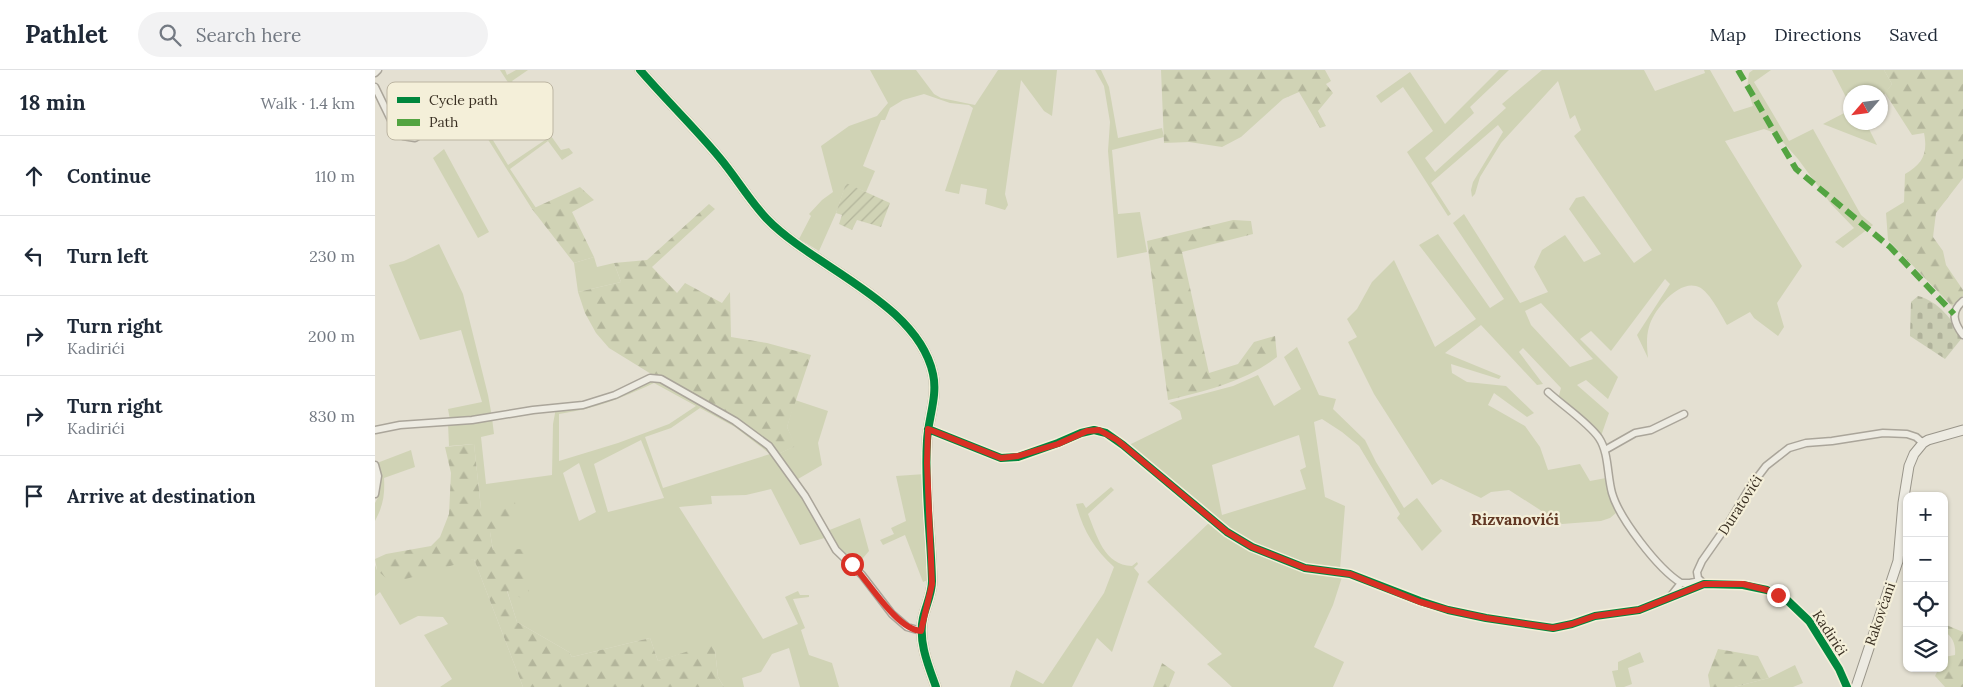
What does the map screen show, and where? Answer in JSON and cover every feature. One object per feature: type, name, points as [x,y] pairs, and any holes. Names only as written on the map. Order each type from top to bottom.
[{"type":"street","points":[[375,73],[378,70]]},
{"type":"street","points":[[640,70],[718,156],[759,210],[776,228],[885,306],[909,330],[928,358],[934,376],[928,429],[927,471],[932,584],[921,631],[926,659],[936,687]]},
{"type":"street","points":[[375,87],[387,112]]},
{"type":"street","points":[[1963,301],[1958,305],[1954,314],[1956,324],[1963,335]]},
{"type":"street","points":[[375,430],[400,424],[472,420],[533,410],[583,405],[615,395],[650,378],[661,379],[735,421],[769,446],[805,496],[836,550],[862,575],[892,614],[907,626],[921,631]]},
{"type":"street","points":[[1548,392],[1595,433],[1605,450],[1612,494],[1618,508],[1651,556],[1681,583],[1702,583]]},
{"type":"street","points":[[1605,450],[1635,433],[1651,430],[1684,414]]},
{"type":"street","name":"Kadirići","points":[[928,429],[993,456],[1009,459],[1058,444],[1087,431],[1099,430],[1123,445],[1227,532],[1252,547],[1305,568],[1357,576],[1420,602],[1486,618],[1553,628],[1595,616],[1639,610],[1702,583],[1754,586],[1787,600],[1809,621],[1839,669],[1847,687]]},
{"type":"street","points":[[1923,443],[1942,435],[1963,430]]},
{"type":"street","name":"Duratovići","points":[[1702,583],[1697,572],[1699,566],[1728,524],[1750,487],[1766,466],[1789,448],[1806,443],[1883,433],[1907,434],[1916,437],[1923,443]]},
{"type":"street","name":"Rakovčani","points":[[1857,684],[1898,561],[1903,503],[1909,466],[1914,454],[1923,443]]},
{"type":"street","points":[[375,465],[377,476],[375,494]]},
{"type":"street","points":[[1667,599],[1681,583]]},
{"type":"green space","points":[[500,70],[505,70],[507,75],[516,70],[528,70],[513,82],[508,82]]},
{"type":"green space","points":[[870,70],[916,70],[934,94],[941,98],[975,105],[998,70],[1057,70],[1052,116],[1044,111],[1021,80],[1005,194],[1008,205],[1005,210],[985,204],[987,189],[961,184],[959,194],[945,191],[973,108],[969,105],[950,103],[924,94],[903,100],[890,108],[885,120],[881,120],[863,166],[875,171],[866,192],[846,184],[836,213],[819,251],[799,239],[811,216],[809,214],[822,200],[833,192],[821,146],[849,126],[877,116],[888,103]]},
{"type":"green space","points":[[1095,70],[1101,70],[1109,87],[1118,138],[1162,128],[1164,137],[1112,150],[1118,214],[1140,212],[1147,252],[1117,258],[1108,151],[1110,122],[1104,86]]},
{"type":"green space","points":[[1161,70],[1325,70],[1331,81],[1326,84],[1333,93],[1318,111],[1326,126],[1320,128],[1299,92],[1283,99],[1241,137],[1222,147],[1189,142],[1164,143]]},
{"type":"green space","points":[[1499,70],[1509,70],[1470,107],[1474,113],[1425,158],[1435,172],[1506,108],[1502,104],[1542,70],[1644,70],[1655,91],[1705,73],[1704,70],[1710,70],[1734,112],[1753,106],[1747,88],[1749,73],[1753,70],[1771,70],[1754,82],[1789,141],[1813,129],[1861,215],[1873,225],[1843,248],[1835,242],[1854,228],[1831,204],[1798,159],[1775,133],[1764,129],[1725,141],[1802,266],[1777,303],[1784,327],[1778,336],[1754,318],[1750,312],[1727,325],[1714,302],[1705,292],[1696,286],[1689,286],[1681,288],[1667,299],[1651,320],[1647,342],[1648,358],[1637,335],[1670,284],[1665,279],[1611,351],[1591,331],[1580,339],[1618,377],[1608,399],[1586,380],[1577,385],[1609,413],[1601,436],[1558,399],[1561,388],[1523,348],[1519,352],[1543,384],[1537,385],[1481,325],[1445,353],[1501,376],[1499,379],[1451,364],[1452,373],[1467,382],[1506,386],[1534,413],[1527,417],[1494,393],[1488,405],[1525,426],[1540,447],[1548,470],[1580,464],[1590,481],[1606,478],[1616,513],[1610,518],[1601,521],[1562,524],[1509,490],[1491,492],[1481,498],[1441,479],[1432,485],[1374,394],[1348,342],[1357,337],[1347,319],[1357,309],[1372,282],[1394,260],[1435,347],[1476,319],[1419,245],[1438,234],[1490,308],[1504,299],[1453,223],[1464,214],[1520,303],[1548,292],[1534,267],[1542,250],[1565,235],[1584,262],[1601,254],[1569,209],[1576,198],[1584,196],[1634,263],[1652,250],[1574,136],[1581,130],[1575,115],[1570,119],[1558,81],[1501,143],[1480,177],[1475,194],[1472,197],[1473,182],[1503,132],[1498,125],[1431,183],[1451,214],[1448,216],[1407,152],[1433,131],[1403,87],[1381,103],[1376,96],[1410,72],[1445,124]],"holes":[[[1541,303],[1593,359],[1570,367],[1531,325],[1525,311]]]},
{"type":"green space","points":[[1832,70],[1884,70],[1892,84],[1888,89],[1888,85],[1843,85],[1843,91]]},
{"type":"green space","points":[[1884,70],[1963,70],[1963,178],[1936,213],[1933,237],[1943,251],[1946,265],[1963,290],[1963,296],[1952,306],[1888,240],[1886,213],[1904,202],[1905,174],[1920,162],[1925,146],[1924,133],[1912,135],[1888,98],[1888,89],[1892,84]]},
{"type":"green space","points":[[1843,114],[1843,130],[1870,130],[1877,145],[1823,124]]},
{"type":"green space","points":[[553,139],[561,150],[569,148],[573,153],[562,160],[548,141],[510,169],[536,208],[532,209],[488,140],[493,140],[508,165],[545,140]]},
{"type":"green space","points":[[444,149],[489,232],[478,238],[433,158]]},
{"type":"green space","points":[[846,183],[890,203],[881,227],[857,220],[852,230],[839,224],[842,215],[836,213]]},
{"type":"green space","points":[[580,187],[594,200],[572,212],[594,257],[574,263],[532,209]]},
{"type":"green space","points":[[709,204],[715,209],[652,267],[677,293],[685,283],[722,303],[730,292],[731,337],[767,343],[811,355],[787,427],[796,446],[778,454],[739,423],[656,377],[609,348],[596,333],[585,313],[578,292],[621,282],[614,263],[647,260]]},
{"type":"green space","points":[[1233,220],[1251,221],[1253,234],[1182,252],[1209,373],[1238,364],[1254,342],[1275,336],[1277,357],[1239,379],[1211,389],[1168,400],[1147,241]]},
{"type":"green space","points":[[439,244],[463,294],[492,417],[450,420],[448,409],[482,402],[461,330],[420,340],[389,265],[404,261]]},
{"type":"green space","points":[[594,257],[597,267],[614,263],[621,282],[578,292],[574,263]]},
{"type":"green space","points":[[1918,296],[1932,302],[1944,312],[1962,338],[1945,359],[1910,336],[1911,302]]},
{"type":"green space","points":[[1297,347],[1319,395],[1336,399],[1333,409],[1365,440],[1404,508],[1417,498],[1442,531],[1422,551],[1397,518],[1400,514],[1359,446],[1322,419],[1314,422],[1325,497],[1345,506],[1340,569],[1311,564],[1255,545],[1225,526],[1201,503],[1129,445],[1182,419],[1180,411],[1169,403],[1233,386],[1258,375],[1274,406],[1301,389],[1284,357]],"holes":[[[1299,435],[1306,467],[1300,470],[1306,489],[1222,515],[1212,465]]]},
{"type":"green space","points":[[656,377],[702,402],[775,450],[828,537],[800,545],[771,489],[746,495],[711,496],[712,504],[679,507],[763,639],[798,624],[785,597],[798,591],[800,595],[809,595],[809,597],[793,599],[805,628],[801,630],[809,655],[832,663],[839,687],[800,687],[789,648],[772,654],[761,672],[742,678],[744,687],[724,687],[718,677],[715,650],[710,645],[658,661],[650,638],[572,657],[569,652],[517,622],[507,590],[525,550],[493,550],[490,532],[481,509],[474,444],[449,446],[448,423],[492,418],[494,434],[481,437],[486,484],[552,475],[553,424],[556,408],[585,405]],"holes":[[[654,383],[696,406],[669,424],[618,443],[559,461],[559,414],[597,406]],[[700,408],[735,427],[770,454],[663,488],[645,437],[671,428]],[[641,440],[664,498],[608,512],[594,464]],[[579,463],[596,512],[579,521],[563,473]]]},
{"type":"green space","points":[[795,400],[828,411],[818,443],[822,465],[798,479],[778,454],[795,446],[787,427]]},
{"type":"green space","points":[[474,444],[481,509],[515,502],[517,522],[490,532],[493,550],[525,549],[529,595],[523,599],[507,591],[517,622],[569,652],[572,657],[650,638],[658,661],[710,644],[715,650],[718,677],[724,687],[523,687],[474,559],[399,581],[387,579],[377,570],[375,559],[386,554],[431,546],[440,537],[449,514],[451,473],[445,447]]},
{"type":"green space","points":[[411,450],[415,467],[384,478],[383,500],[375,521],[375,503],[380,484],[377,463]]},
{"type":"green space","points":[[925,474],[930,579],[923,582],[905,535],[883,545],[880,540],[894,534],[891,528],[906,521],[896,476]]},
{"type":"green space","points":[[1111,487],[1114,490],[1088,514],[1098,540],[1108,555],[1122,564],[1132,566],[1137,562],[1138,564],[1134,568],[1139,574],[1112,652],[1097,638],[1072,687],[1010,687],[1016,670],[1043,684],[1104,593],[1114,567],[1090,538],[1076,504],[1083,503],[1086,508]]},
{"type":"green space","points":[[860,518],[869,551],[857,565],[839,548],[827,531]]},
{"type":"green space","points":[[1212,520],[1228,533],[1290,564],[1343,574],[1333,605],[1314,647],[1344,662],[1333,687],[1232,687],[1207,664],[1222,654],[1147,582]]},
{"type":"green space","points":[[474,559],[523,687],[440,687],[452,679],[424,635],[448,624],[443,617],[418,616],[400,625],[380,592],[375,596],[375,565],[377,570]]},
{"type":"green space","points":[[1948,626],[1963,632],[1963,687],[1945,687],[1935,676],[1937,672],[1948,672],[1948,656],[1955,655],[1955,648],[1948,634]]},
{"type":"green space","points":[[1718,649],[1758,656],[1769,678],[1734,687],[1710,687],[1708,675]]},
{"type":"green space","points":[[1640,652],[1644,662],[1628,668],[1632,684],[1616,687],[1612,671],[1618,670],[1618,662]]},
{"type":"green space","points":[[1162,663],[1175,672],[1169,687],[1153,687]]},
{"type":"green space","points":[[1795,665],[1803,683],[1793,687],[1734,687],[1769,678]]},
{"type":"marked path","points":[[1738,70],[1796,169],[1890,247],[1954,314]]},
{"type":"cycle path","points":[[640,70],[719,157],[767,219],[787,237],[886,306],[907,327],[923,349],[933,374],[934,391],[926,459],[932,586],[923,618],[922,635],[925,653],[936,687]]},
{"type":"cycle path","points":[[928,429],[1001,458],[1018,457],[1081,433],[1094,430],[1106,433],[1227,532],[1252,547],[1305,568],[1350,574],[1420,601],[1448,610],[1486,618],[1553,628],[1595,616],[1639,610],[1704,584],[1743,585],[1767,590],[1787,600],[1809,621],[1839,669],[1847,687]]},
{"type":"district","name":"Rizvanovići","points":[[1515,519]]},
{"type":"route","points":[[852,564],[892,614],[912,630],[921,631],[932,584],[927,463],[928,429],[993,456],[1009,459],[1058,444],[1087,431],[1099,430],[1117,440],[1227,532],[1252,547],[1305,568],[1350,574],[1420,602],[1448,610],[1553,628],[1563,627],[1595,616],[1631,612],[1647,608],[1704,584],[1743,584],[1778,595]]}]
